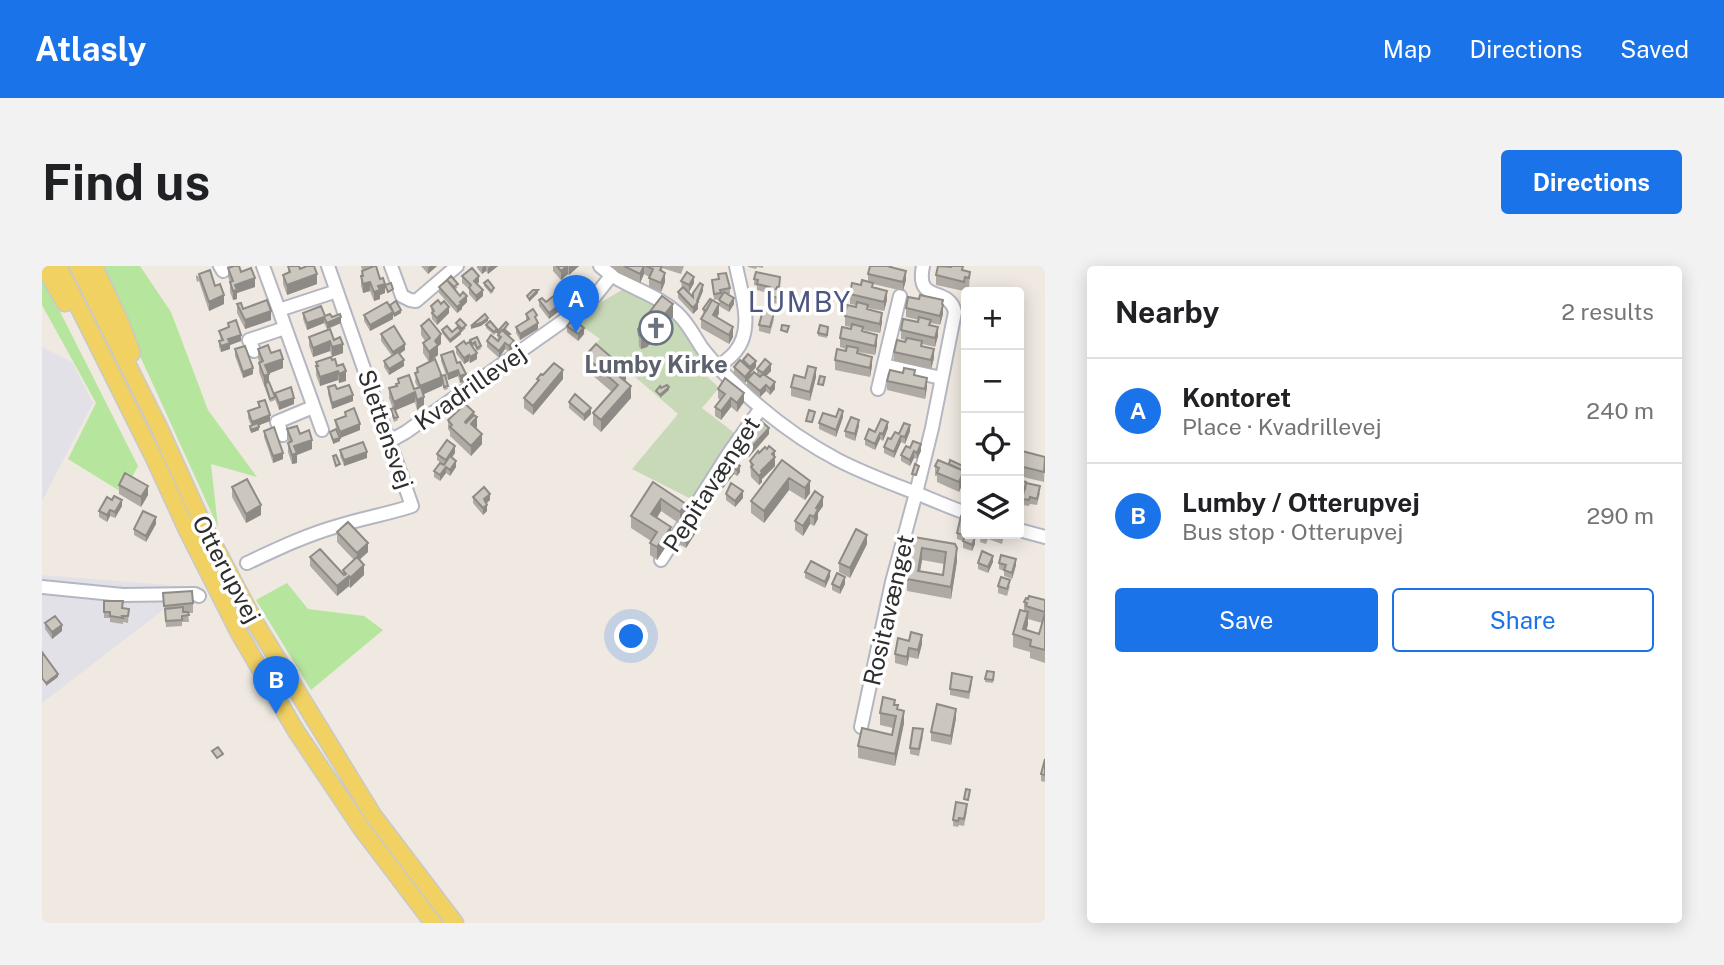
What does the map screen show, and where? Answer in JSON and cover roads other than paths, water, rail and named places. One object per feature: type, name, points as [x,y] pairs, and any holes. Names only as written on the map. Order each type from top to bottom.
[{"type":"main road","points":[[44,266],[141,434]]},
{"type":"main road","name":"Otterupvej","points":[[58,266],[239,634],[296,731],[361,828],[433,923]]},
{"type":"main road","name":"Otterupvej","points":[[78,266],[159,427],[202,522],[256,624],[373,815],[455,923]]},
{"type":"main road","points":[[94,266],[121,324],[159,427]]},
{"type":"street","points":[[263,266],[322,430]]},
{"type":"street","name":"Slettensvej","points":[[247,563],[300,539],[340,525],[412,506],[328,266]]},
{"type":"street","points":[[391,266],[402,296],[416,301],[457,266]]},
{"type":"street","points":[[600,266],[611,276],[656,298],[679,315],[718,368],[761,408],[813,445],[838,460],[961,511]]},
{"type":"street","points":[[718,368],[736,351],[744,335],[746,314],[736,266]]},
{"type":"street","name":"Rositavænget","points":[[861,727],[892,582],[932,428],[955,312],[953,304],[946,298],[929,293],[924,286],[921,276],[923,266]]},
{"type":"street","name":"Kvadrillevej","points":[[390,441],[573,314],[595,296],[611,276]]},
{"type":"street","points":[[279,310],[337,291]]},
{"type":"street","points":[[878,389],[900,296]]},
{"type":"street","points":[[254,351],[249,340],[285,328]]},
{"type":"street","points":[[884,365],[941,377]]},
{"type":"street","points":[[283,435],[278,422],[313,407]]},
{"type":"street","name":"Pepitavænget","points":[[661,560],[761,408]]},
{"type":"street","points":[[1024,531],[1045,537]]},
{"type":"street","points":[[42,587],[123,595],[199,596]]},
{"type":"place","name":"Lumby Kirke","points":[[656,328]]},
{"type":"place","name":"Kontoret","points":[[576,333]]},
{"type":"place","name":"Lumby / Otterupvej","points":[[276,714]]},
{"type":"district","name":"LUMBY","points":[[800,301]]}]
